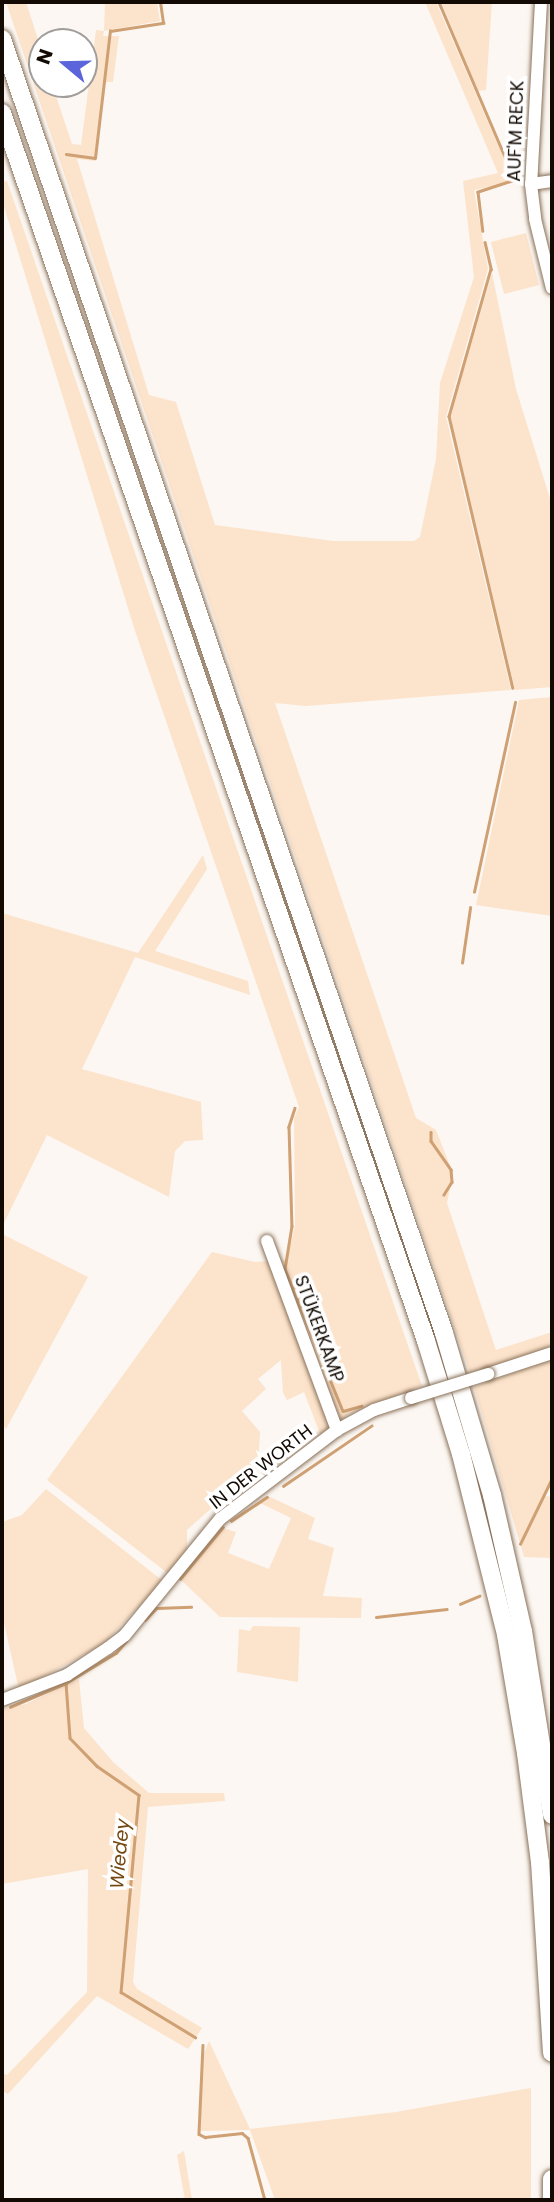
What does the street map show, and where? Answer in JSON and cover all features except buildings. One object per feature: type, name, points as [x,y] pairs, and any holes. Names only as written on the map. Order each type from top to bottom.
[{"type":"highway","points":[[2,40],[444,1332],[492,1495],[520,1618],[552,1815]]},
{"type":"highway","points":[[2,113],[426,1341],[464,1466],[506,1635],[526,1753],[540,1862],[552,2053]]},
{"type":"highway","points":[[552,2179],[552,2200]]},
{"type":"street","name":"AUF'M RECK","points":[[541,2],[531,184],[549,259],[552,288]]},
{"type":"street","points":[[531,184],[552,181]]},
{"type":"street","name":"STÜKERKAMP","points":[[267,1241],[337,1430]]},
{"type":"street","name":"IN DER WORTH","points":[[2,1700],[66,1675],[108,1648],[142,1615],[220,1519],[337,1430],[365,1414],[552,1353]]},
{"type":"shaded area","points":[[6,2],[26,2],[34,28],[28,28],[28,67]]},
{"type":"shaded area","points":[[105,2],[157,2],[160,21],[104,31]]},
{"type":"shaded area","points":[[425,2],[436,2],[514,182],[474,190],[488,269],[446,417],[511,690],[306,706],[275,703],[416,1118],[436,1130],[453,1173],[447,1203],[496,1350],[552,1332],[552,1348],[470,1373],[38,98],[57,98],[72,144],[81,145],[87,98],[98,98],[98,30],[104,31],[103,36],[119,36],[113,82],[103,82],[96,161],[77,159],[149,395],[176,402],[215,525],[333,541],[414,541],[420,537],[436,459],[440,383],[474,277],[463,181],[498,173]]},
{"type":"shaded area","points":[[441,2],[492,2],[486,90],[478,91]]},
{"type":"shaded area","points":[[7,181],[422,1386],[349,1414],[321,1436],[304,1392],[287,1400],[283,1393],[281,1360],[258,1379],[266,1389],[242,1411],[260,1432],[258,1467],[187,1530],[187,1554],[170,1575],[47,1480],[212,1252],[255,1262],[287,1260],[295,1225],[294,1118],[299,1107],[136,634],[2,200],[2,182]]},
{"type":"shaded area","points":[[526,233],[539,285],[504,294],[491,242]]},
{"type":"shaded area","points":[[492,273],[516,389],[552,505],[552,687],[515,690],[450,416]]},
{"type":"shaded area","points":[[552,697],[552,916],[476,905],[519,700]]},
{"type":"shaded area","points":[[203,855],[207,869],[155,951],[248,981],[250,995],[135,957],[82,1069],[201,1102],[203,1140],[185,1141],[175,1151],[169,1197],[47,1135],[2,1227],[2,913],[138,953]]},
{"type":"shaded area","points":[[2,1234],[88,1277],[6,1429],[2,1423]]},
{"type":"shaded area","points":[[552,1359],[552,1481],[545,1496],[552,1497],[552,1558],[524,1557],[474,1387]]},
{"type":"shaded area","points":[[46,1489],[163,1581],[103,1644],[19,1690],[2,1614],[2,1522],[22,1515]]},
{"type":"shaded area","points":[[270,1497],[315,1518],[308,1539],[334,1548],[323,1596],[362,1598],[361,1618],[220,1617],[181,1580],[223,1528],[236,1532],[228,1553],[269,1569],[291,1518],[260,1503]]},
{"type":"shaded area","points":[[253,1626],[300,1627],[298,1682],[237,1672],[239,1629],[250,1631]]},
{"type":"shaded area","points":[[79,1679],[84,1728],[113,1762],[149,1793],[224,1793],[225,1801],[148,1807],[133,1982],[137,1989],[202,2028],[188,2049],[97,1996],[8,2094],[2,2091],[2,2073],[7,2075],[87,1992],[88,1869],[2,1884],[2,1709],[26,1704]]},
{"type":"shaded area","points":[[209,2041],[250,2129],[396,2112],[531,2088],[531,2200],[275,2200],[250,2130],[200,2131],[203,2056]]},
{"type":"shaded area","points":[[184,2151],[192,2200],[185,2200],[177,2155]]},
{"type":"waterway","name":"Wiedey","points":[[66,154],[95,158],[110,31],[163,23],[160,2]]},
{"type":"waterway","points":[[439,2],[515,180],[478,192],[483,231]]},
{"type":"waterway","points":[[485,242],[491,269],[449,416],[513,688]]},
{"type":"waterway","points":[[474,892],[515,702]]},
{"type":"waterway","points":[[462,963],[470,908]]},
{"type":"waterway","points":[[295,1108],[289,1127],[292,1226],[285,1269],[343,1411],[361,1406]]},
{"type":"waterway","points":[[431,1132],[431,1141],[451,1170],[452,1182],[444,1195]]},
{"type":"waterway","points":[[283,1486],[371,1426]]},
{"type":"waterway","points":[[520,1544],[552,1478]]},
{"type":"waterway","points":[[231,1521],[267,1497]]},
{"type":"waterway","points":[[180,1579],[223,1527]]},
{"type":"waterway","points":[[460,1604],[479,1596]]},
{"type":"waterway","points":[[145,1620],[156,1608],[191,1607]]},
{"type":"waterway","points":[[376,1617],[447,1609]]},
{"type":"waterway","points":[[10,1707],[66,1683],[116,1653],[127,1640]]},
{"type":"waterway","name":"Wiedey","points":[[66,1683],[70,1738],[97,1766],[139,1795],[121,1992],[195,2037]]},
{"type":"waterway","name":"Wiedey","points":[[203,2045],[199,2134],[205,2137],[242,2133],[248,2138],[265,2200]]}]
